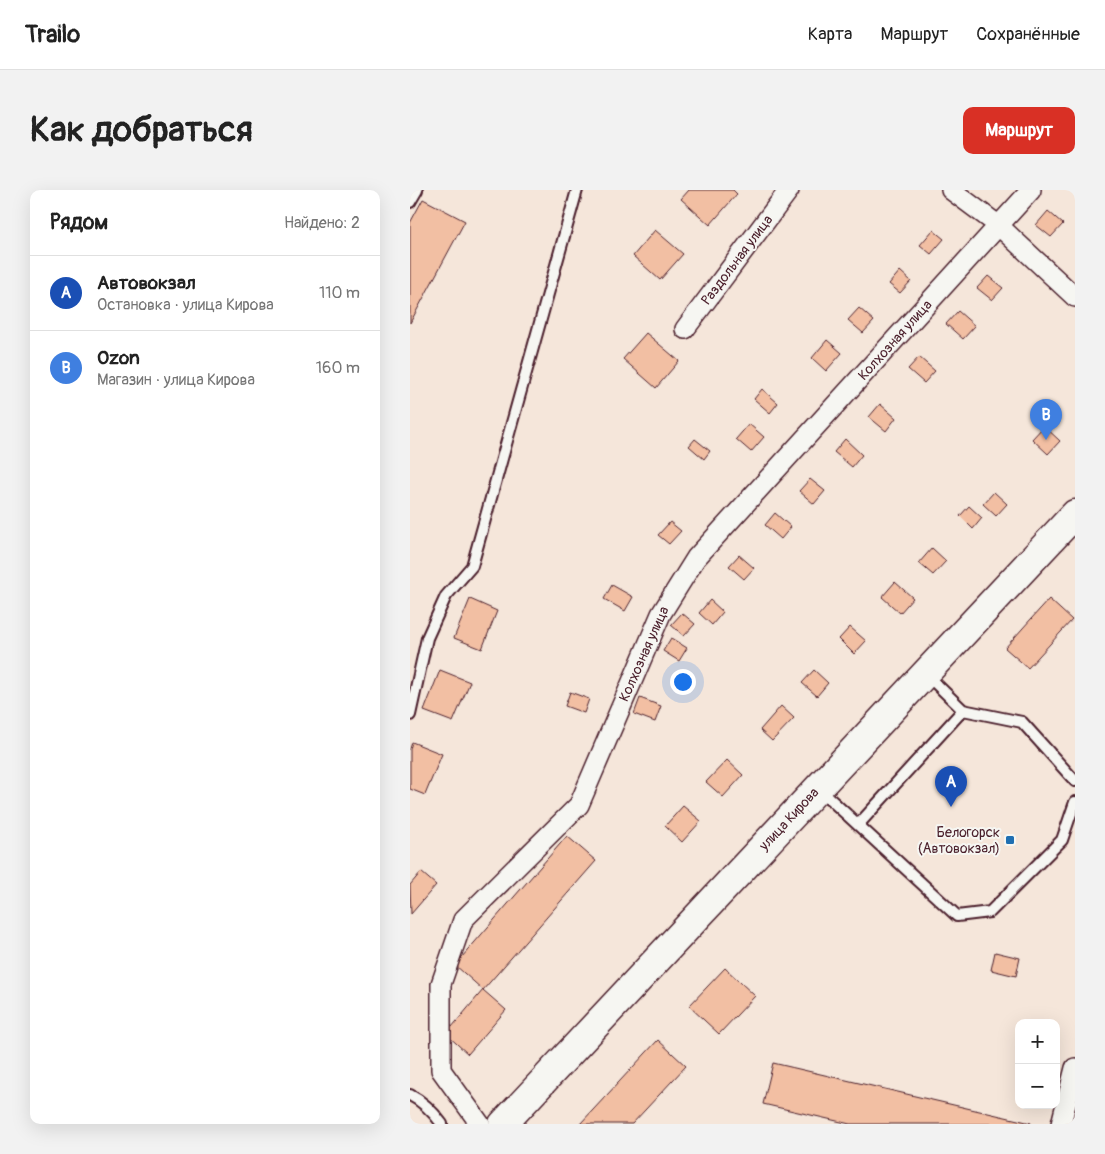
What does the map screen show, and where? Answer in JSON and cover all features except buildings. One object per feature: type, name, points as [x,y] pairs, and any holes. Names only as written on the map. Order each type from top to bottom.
[{"type":"main road","name":"улица Кирова","points":[[503,1124],[1075,514]]},
{"type":"street","name":"Раздольная улица","points":[[685,329],[789,190]]},
{"type":"street","points":[[951,190],[998,225],[1075,297]]},
{"type":"street","name":"Колхозная улица","points":[[480,1124],[441,1070],[441,984],[463,920],[579,805],[660,614],[696,558],[1031,190]]},
{"type":"street","points":[[1061,1124],[1075,1068]]},
{"type":"lane","points":[[410,202],[417,190]]},
{"type":"lane","points":[[410,715],[427,638],[446,596],[472,566],[577,190]]},
{"type":"lane","points":[[926,674],[963,710],[1022,722],[1075,780]]},
{"type":"lane","points":[[858,825],[963,710]]},
{"type":"lane","points":[[818,788],[957,916],[990,912],[1062,840],[1075,802]]},
{"type":"lane","points":[[410,1094],[417,1098],[442,1124]]},
{"type":"place","name":"Ozon","points":[[1046,440]]},
{"type":"place","name":"Автовокзал","points":[[951,807]]},
{"type":"place","name":"Белогорск (Автовокзал)","points":[[1010,840]]}]
